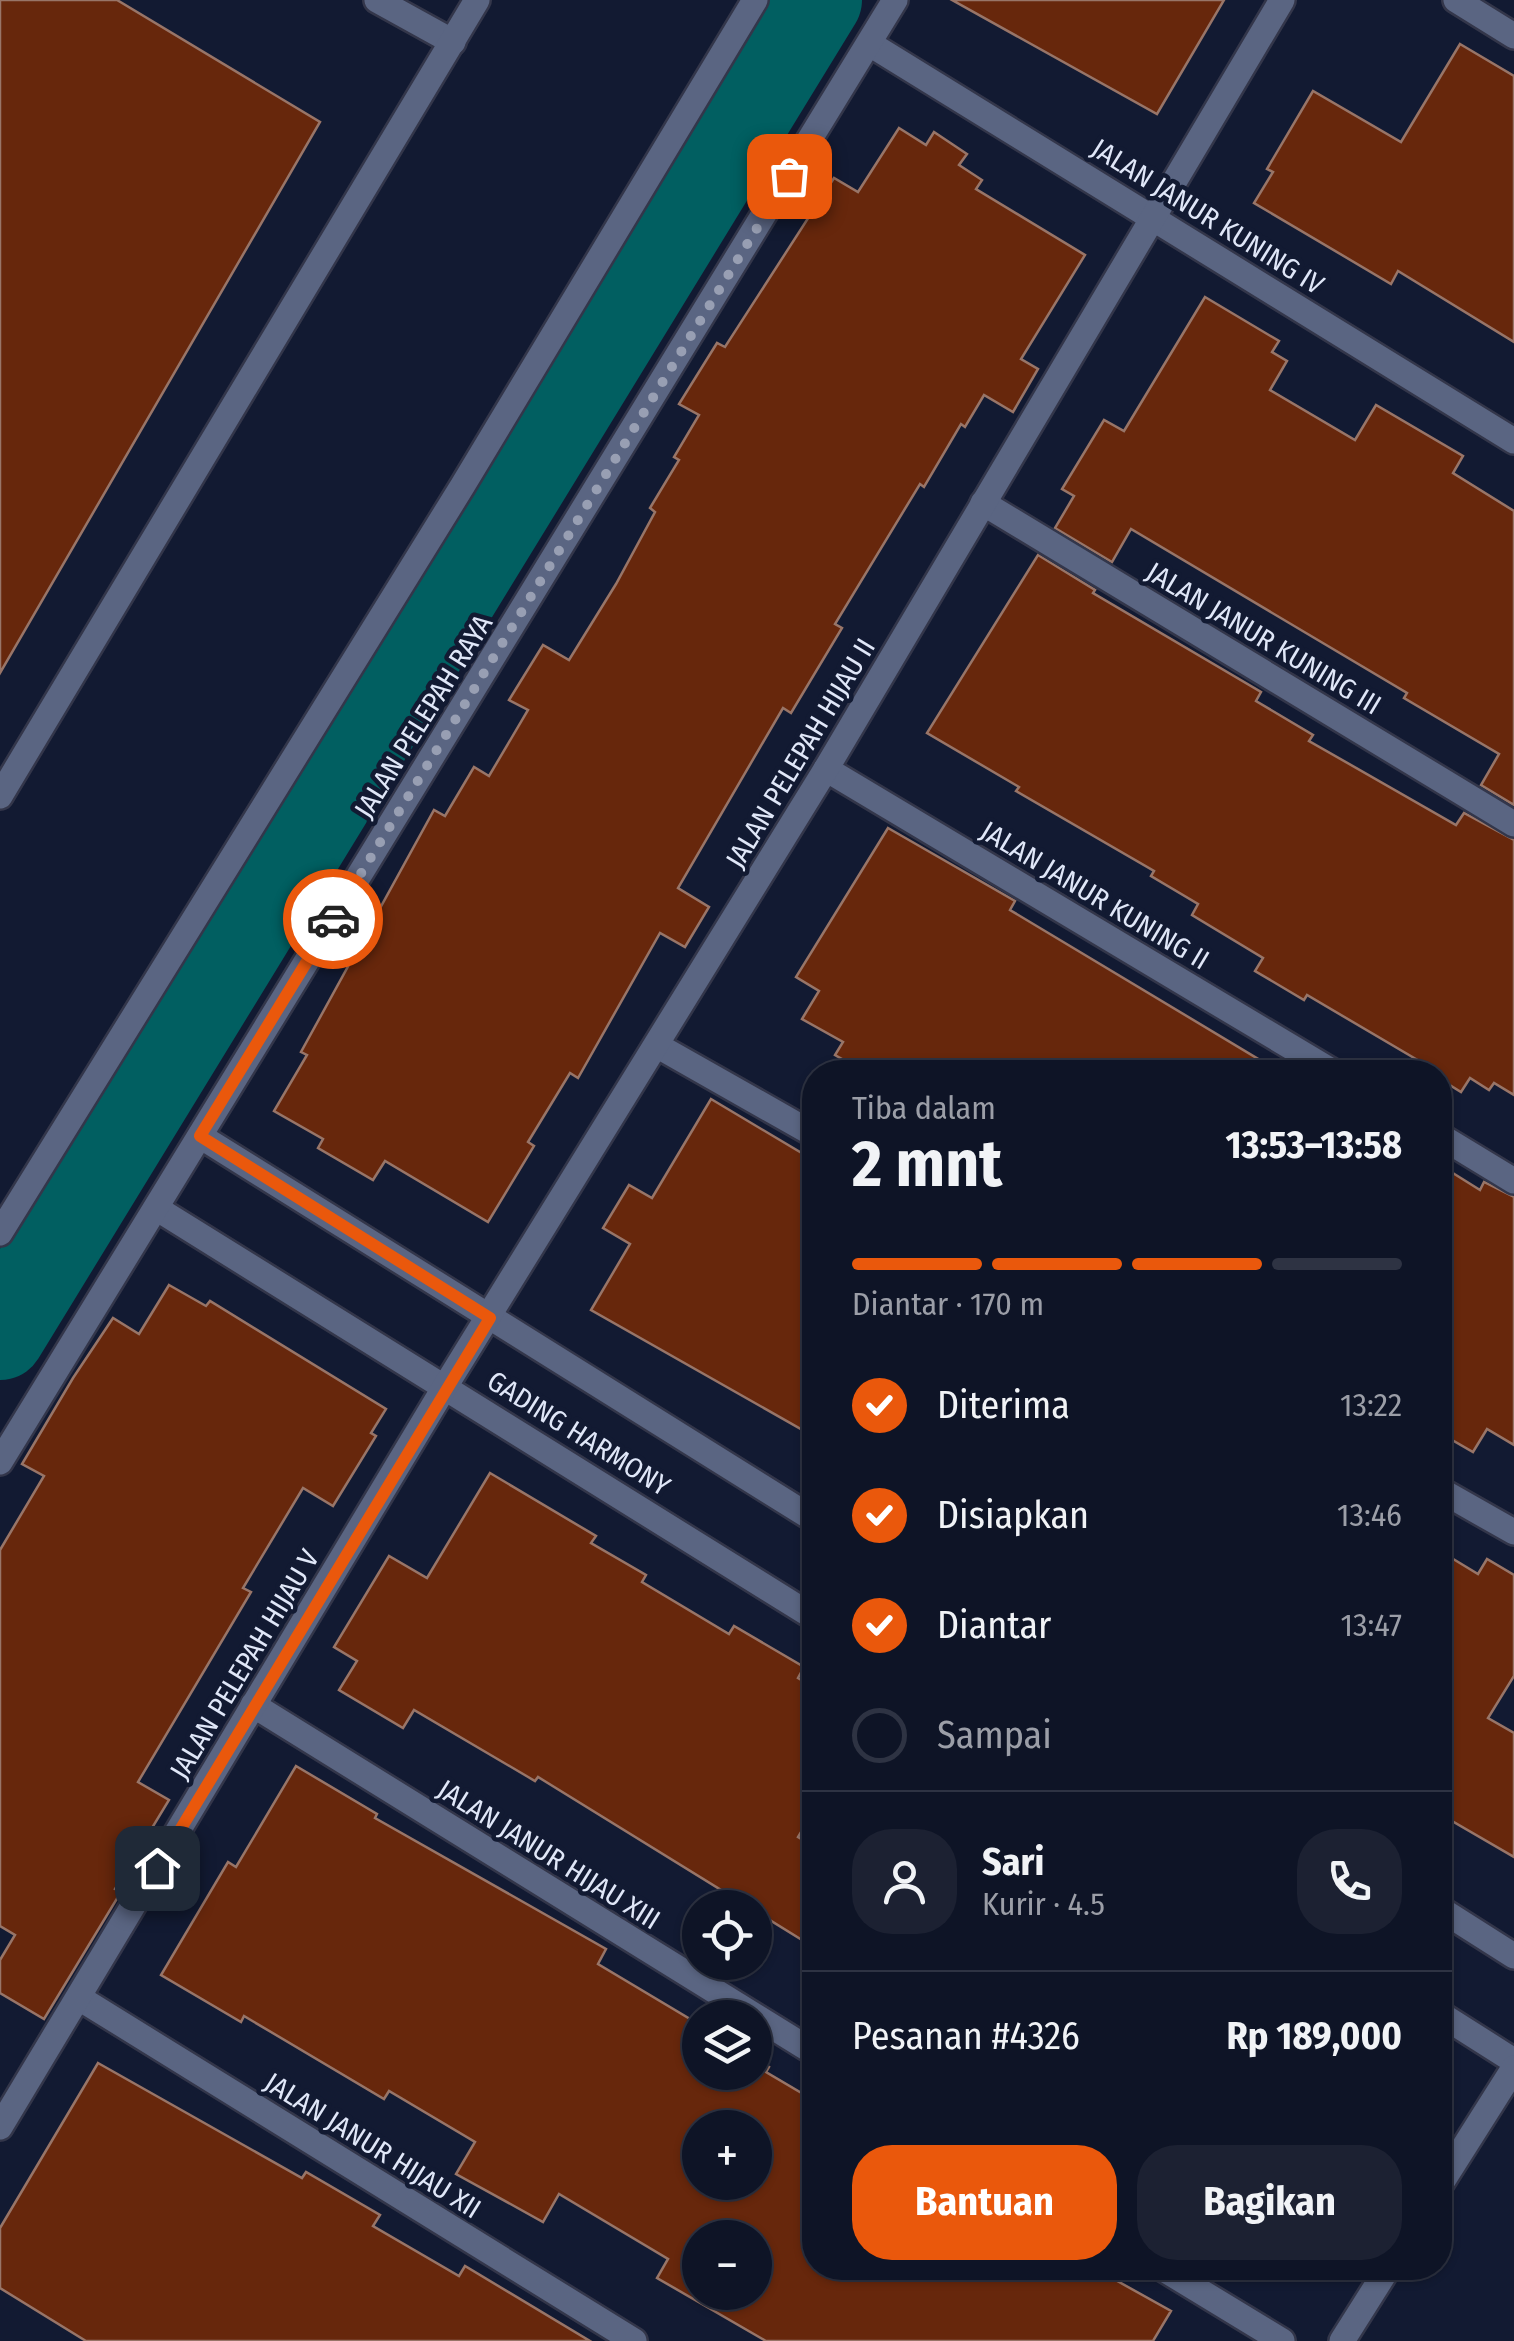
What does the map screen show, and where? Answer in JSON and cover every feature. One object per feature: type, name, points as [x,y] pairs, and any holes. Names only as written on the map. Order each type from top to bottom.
[{"type":"street","points":[[377,0],[453,42]]},
{"type":"street","points":[[4,778],[478,0]]},
{"type":"street","points":[[0,1233],[755,0]]},
{"type":"street","name":"JALAN PELEPAH RAYA","points":[[0,1462],[895,0]]},
{"type":"street","name":"JALAN PELEPAH HIJAU II","points":[[490,1318],[826,768],[1282,0]]},
{"type":"street","points":[[1456,0],[1514,36]]},
{"type":"street","name":"JALAN JANUR KUNING IV","points":[[870,44],[1514,441]]},
{"type":"street","name":"JALAN JANUR KUNING III","points":[[983,504],[1514,824]]},
{"type":"street","name":"JALAN JANUR KUNING II","points":[[826,768],[1313,1060]]},
{"type":"street","points":[[658,1046],[802,1128]]},
{"type":"street","name":"GADING HARMONY","points":[[200,1136],[802,1512]]},
{"type":"street","points":[[1452,1143],[1514,1181]]},
{"type":"street","name":"GADING HARMONY","points":[[156,1208],[802,1610]]},
{"type":"street","name":"JALAN PELEPAH HIJAU V","points":[[0,2127],[81,2000],[253,1705],[490,1318]]},
{"type":"street","points":[[1452,1497],[1514,1532]]},
{"type":"street","name":"JALAN JANUR HIJAU XIII","points":[[253,1705],[802,2045]]},
{"type":"street","points":[[1452,1917],[1514,1956]]},
{"type":"street","name":"JALAN JANUR HIJAU XII","points":[[81,2000],[634,2341]]},
{"type":"street","points":[[1452,2022],[1514,2064],[1452,2165]]},
{"type":"street","points":[[1182,2280],[1282,2341]]},
{"type":"street","points":[[1342,2341],[1380,2280]]},
{"type":"building","points":[[0,0],[117,0],[320,122],[0,673]]},
{"type":"building","points":[[952,0],[1224,0],[1157,114]]},
{"type":"building","points":[[1460,44],[1514,76],[1514,342],[1398,271],[1391,284],[1254,203],[1273,172],[1267,169],[1313,91],[1401,142]]},
{"type":"building","points":[[899,128],[926,145],[934,132],[967,154],[959,165],[982,180],[976,189],[1085,255],[1021,359],[1038,369],[1013,412],[984,395],[965,427],[961,424],[924,487],[920,484],[835,624],[842,628],[791,713],[783,708],[678,888],[709,907],[685,947],[660,933],[578,1078],[570,1073],[528,1142],[534,1146],[488,1222],[385,1161],[373,1180],[318,1148],[323,1139],[274,1111],[307,1055],[301,1052],[434,810],[445,816],[474,767],[489,776],[528,710],[509,700],[543,645],[569,660],[616,584],[655,512],[650,508],[679,460],[674,457],[699,415],[679,404],[717,343],[725,347],[834,178],[858,192]]},
{"type":"building","points":[[1205,297],[1279,341],[1272,352],[1287,361],[1270,390],[1355,440],[1376,405],[1463,456],[1453,473],[1514,511],[1514,805],[1481,785],[1499,754],[1404,698],[1407,693],[1131,529],[1112,562],[1055,528],[1074,496],[1062,489],[1104,420],[1124,431]]},
{"type":"building","points":[[1038,555],[1095,590],[1093,593],[1261,692],[1256,701],[1313,735],[1309,741],[1456,825],[1464,813],[1514,840],[1514,1095],[1494,1083],[1489,1090],[1470,1078],[1461,1092],[1452,1086],[1452,1060],[1418,1060],[1307,995],[1304,1000],[1255,971],[1263,958],[1192,915],[1198,904],[1151,876],[1154,871],[1016,791],[1019,787],[927,733]]},
{"type":"building","points":[[888,828],[1015,901],[1010,910],[1260,1060],[844,1060],[835,1055],[843,1042],[802,1019],[819,991],[796,977]]},
{"type":"building","points":[[711,1099],[802,1153],[802,1430],[591,1310],[630,1244],[603,1228],[629,1185],[652,1198]]},
{"type":"building","points":[[1452,1172],[1480,1190],[1484,1182],[1514,1197],[1514,1445],[1487,1429],[1473,1452],[1452,1440]]},
{"type":"building","points":[[169,1285],[206,1306],[210,1301],[386,1409],[371,1433],[376,1436],[333,1506],[303,1488],[243,1588],[251,1592],[138,1782],[169,1800],[115,1889],[121,1892],[44,2019],[0,1993],[0,1960],[15,1935],[0,1926],[0,1550],[44,1476],[22,1464],[73,1378],[113,1318],[139,1334]]},
{"type":"building","points":[[490,1473],[596,1536],[591,1543],[646,1575],[642,1582],[729,1634],[734,1626],[802,1666],[798,1678],[802,1680],[802,1830],[798,1837],[802,1839],[802,1940],[772,1921],[772,1890],[721,1890],[538,1777],[535,1781],[414,1710],[403,1728],[339,1690],[357,1661],[334,1647],[389,1556],[427,1578]]},
{"type":"building","points":[[1452,1558],[1478,1574],[1487,1559],[1514,1575],[1514,1676],[1488,1718],[1514,1733],[1514,1857],[1452,1821]]},
{"type":"building","points":[[296,1766],[377,1814],[375,1818],[606,1949],[598,1964],[682,2014],[682,2090],[772,2090],[772,2076],[802,2093],[802,2280],[1115,2280],[1171,2311],[1153,2341],[766,2341],[712,2310],[772,2310],[772,2220],[682,2220],[682,2292],[657,2278],[668,2259],[559,2194],[543,2222],[456,2174],[475,2142],[389,2091],[384,2099],[244,2016],[241,2022],[161,1975],[228,1862],[236,1867]]},
{"type":"building","points":[[98,2063],[302,2178],[306,2172],[380,2215],[373,2226],[459,2276],[465,2266],[590,2341],[86,2341],[0,2288],[0,2228]]},
{"type":"waterway","points":[[0,1335],[817,0]]},
{"type":"way so far","points":[[333,919],[789,176]]},
{"type":"route","points":[[157,1868],[490,1318],[200,1136],[333,919]]}]
